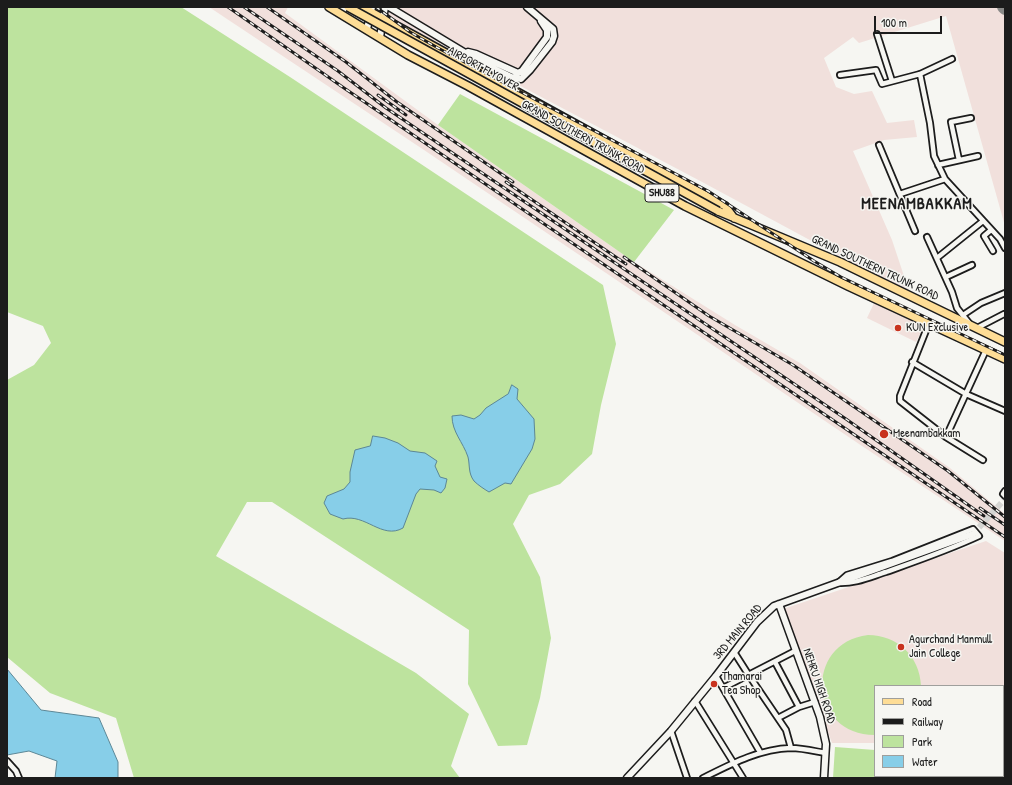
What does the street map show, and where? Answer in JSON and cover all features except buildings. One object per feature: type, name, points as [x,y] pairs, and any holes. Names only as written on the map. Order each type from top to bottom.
[{"type":"main road","name":"GRAND SOUTHERN TRUNK ROAD","points":[[329,7],[408,55],[475,89],[685,206],[848,286],[1005,359]]},
{"type":"main road","name":"AIRPORT FLYOVER","points":[[348,7],[718,211],[734,218]]},
{"type":"main road","points":[[362,7],[371,9],[383,19],[725,206],[734,218]]},
{"type":"main road","name":"GRAND SOUTHERN TRUNK ROAD","points":[[734,218],[840,262],[1004,341]]},
{"type":"street","points":[[380,37],[385,7]]},
{"type":"street","points":[[389,7],[482,63],[511,77],[521,79],[526,75],[552,42],[554,36],[553,29],[527,7]]},
{"type":"street","points":[[464,52],[476,54],[518,73],[522,71],[547,37],[547,30],[542,23],[522,7]]},
{"type":"street","points":[[367,29],[371,9]]},
{"type":"street","points":[[877,34],[892,81]]},
{"type":"street","points":[[840,75],[876,70],[882,84],[920,74],[952,59]]},
{"type":"street","points":[[920,74],[930,123],[934,156],[938,165],[945,178],[1000,239],[1005,248]]},
{"type":"street","points":[[959,160],[951,122],[971,118]]},
{"type":"street","points":[[879,145],[915,231]]},
{"type":"street","points":[[938,165],[978,156]]},
{"type":"street","points":[[900,194],[945,178]]},
{"type":"street","points":[[937,258],[983,221]]},
{"type":"street","points":[[991,230],[984,236],[993,251]]},
{"type":"street","points":[[927,237],[946,277],[957,308],[962,315],[974,326],[1004,314]]},
{"type":"street","points":[[946,277],[972,265]]},
{"type":"street","points":[[962,315],[981,303],[1005,293]]},
{"type":"street","points":[[928,323],[912,362],[900,396],[900,401],[946,437],[983,460]]},
{"type":"street","points":[[946,437],[986,350]]},
{"type":"street","points":[[912,362],[966,394],[1005,411]]},
{"type":"street","points":[[1005,491],[1003,494],[1005,496]]},
{"type":"street","points":[[973,529],[979,536],[933,555],[882,573],[849,584],[838,583],[847,575],[892,561],[973,529]]},
{"type":"street","name":"3RD MAIN ROAD","points":[[627,778],[671,731],[766,612],[779,604],[973,534]]},
{"type":"street","name":"NEHRU HIGH ROAD","points":[[779,604],[824,731],[826,744],[824,778]]},
{"type":"street","points":[[723,688],[795,651]]},
{"type":"street","points":[[734,652],[778,718],[788,735],[791,748]]},
{"type":"street","points":[[775,662],[799,708]]},
{"type":"street","points":[[716,676],[760,752]]},
{"type":"street","points":[[695,701],[743,778]]},
{"type":"street","points":[[778,718],[814,702]]},
{"type":"street","points":[[671,731],[687,778]]},
{"type":"street","points":[[703,778],[760,752],[791,748],[825,753]]},
{"type":"street","points":[[7,761],[16,771],[19,778]]},
{"type":"shaded area","points":[[209,7],[288,7],[285,13],[438,125],[634,262],[735,325],[800,363],[950,468],[1005,514],[1005,541],[424,150]]},
{"type":"shaded area","points":[[371,7],[1005,7],[1005,226],[946,16],[859,43],[853,37],[824,58],[836,87],[854,94],[872,91],[887,123],[914,120],[917,137],[884,140],[853,151],[892,240],[910,294]]},
{"type":"shaded area","points":[[875,301],[924,326],[916,342],[867,318]]},
{"type":"shaded area","name":"Agurchand Manmull Jain College","points":[[986,541],[1005,553],[1005,738],[1004,685],[874,685],[874,743],[832,743],[783,609]]},
{"type":"green space","points":[[7,7],[181,7],[290,77],[603,285],[616,344],[601,405],[592,454],[560,484],[529,495],[513,524],[540,577],[551,638],[540,698],[527,745],[498,746],[468,684],[469,630],[272,502],[247,502],[216,556],[416,673],[469,714],[451,766],[460,778],[134,778],[116,718],[50,693],[7,657],[7,380],[34,365],[51,343],[43,326],[7,312]]},
{"type":"green space","points":[[460,94],[674,210],[634,262],[438,125]]},
{"type":"green space","points":[[868,635],[879,636],[897,643],[905,649],[911,657],[920,675],[921,685],[874,685],[874,735],[853,731],[837,720],[827,705],[822,688],[824,670],[832,654],[847,642]]},
{"type":"green space","points":[[835,747],[874,750],[874,777],[921,778],[833,778]]},
{"type":"water","points":[[512,385],[518,389],[517,399],[534,419],[535,439],[532,449],[511,484],[505,483],[489,492],[477,484],[472,478],[468,457],[452,422],[452,416],[461,415],[474,419],[486,408],[508,394]]},
{"type":"water","points":[[373,436],[385,438],[398,443],[410,451],[425,453],[437,461],[435,466],[440,477],[447,479],[445,488],[441,493],[434,490],[420,489],[416,494],[403,528],[395,531],[388,531],[366,522],[351,518],[343,519],[330,514],[324,503],[327,496],[344,489],[350,482],[350,472],[355,450],[370,446]]},
{"type":"water","points":[[7,669],[41,710],[99,718],[118,762],[118,778],[55,778],[57,761],[29,751],[7,755]]},
{"type":"tunnel","points":[[973,534],[1005,499]]},
{"type":"railway","points":[[228,7],[344,88],[1005,537]]},
{"type":"railway","points":[[244,7],[338,71],[386,108],[846,419],[984,516]]},
{"type":"railway","points":[[267,7],[346,62],[397,102],[513,182]]},
{"type":"railway","points":[[376,7],[410,32],[438,48],[708,191],[814,261],[841,277],[1005,355]]},
{"type":"railway","points":[[378,95],[406,115]]},
{"type":"railway","points":[[506,182],[626,264]]},
{"type":"railway","points":[[624,257],[709,316],[793,365],[948,471],[1005,517]]},
{"type":"railway","points":[[980,508],[1005,525]]},
{"type":"place","name":"KUN Exclusive","points":[[898,328]]},
{"type":"place","name":"Meenambakkam","points":[[884,434]]},
{"type":"place","name":"Agurchand Manmull Jain College","points":[[901,647]]},
{"type":"place","name":"Thamarai Tea Shop","points":[[714,684]]},
{"type":"district","name":"MEENAMBAKKAM","points":[[917,205]]}]
